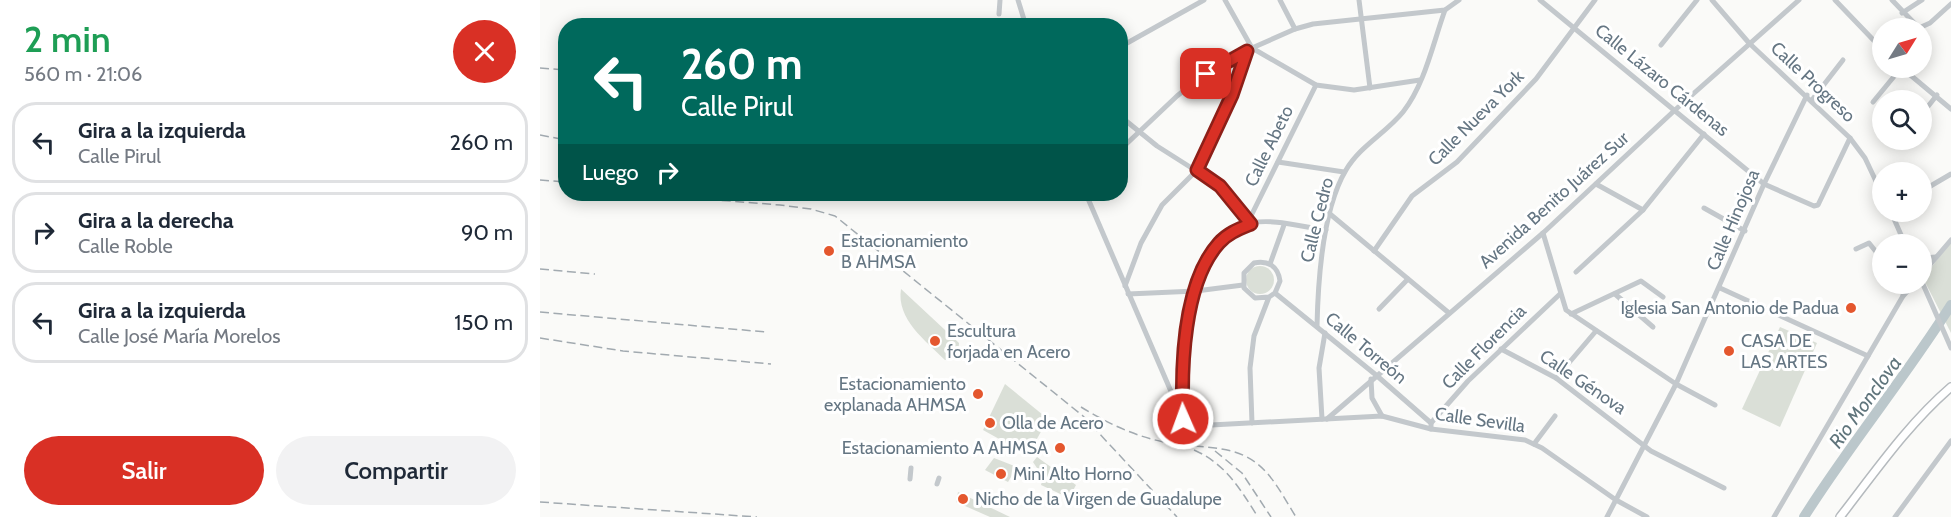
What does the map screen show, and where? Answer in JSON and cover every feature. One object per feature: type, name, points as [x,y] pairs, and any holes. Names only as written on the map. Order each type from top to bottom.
[{"type":"main road","points":[[1840,517],[1902,436],[1925,410],[1951,387]]},
{"type":"street","points":[[999,14],[1000,0]]},
{"type":"street","points":[[1018,0],[1024,18]]},
{"type":"street","points":[[1128,43],[1204,0]]},
{"type":"street","points":[[1225,0],[1250,50],[1316,85],[1342,89],[1370,88],[1420,80]]},
{"type":"street","points":[[1280,0],[1296,29]]},
{"type":"street","points":[[1359,0],[1370,88]]},
{"type":"street","points":[[1128,142],[1199,79],[1250,50],[1296,29],[1313,24],[1444,10],[1459,0]]},
{"type":"street","name":"Calle Lázaro Cárdenas","points":[[1540,0],[1764,184],[1815,207],[1850,138]]},
{"type":"street","name":"Calle Nueva York","points":[[1374,251],[1412,196],[1441,175],[1471,148],[1536,79],[1575,29],[1594,0]]},
{"type":"street","points":[[1661,45],[1697,0]]},
{"type":"street","name":"Calle Progreso","points":[[1712,0],[1749,44],[1807,95],[1850,138],[1872,174]]},
{"type":"street","points":[[1785,0],[1789,7]]},
{"type":"street","name":"Avenida Benito Juárez Sur","points":[[1325,419],[1543,233],[1675,110],[1799,0]]},
{"type":"street","points":[[1835,0],[1872,39]]},
{"type":"street","points":[[1892,0],[1902,13],[1919,28],[1930,23],[1951,4]]},
{"type":"street","points":[[1902,13],[1922,0]]},
{"type":"street","name":"Calle Cedro","points":[[1317,326],[1318,281],[1326,230],[1344,172],[1360,153],[1402,114],[1420,80],[1444,10]]},
{"type":"street","points":[[1125,286],[1141,243],[1162,206],[1197,170],[1250,50]]},
{"type":"street","points":[[1812,100],[1843,60]]},
{"type":"street","points":[[1883,90],[1893,78]]},
{"type":"street","points":[[1914,78],[1951,109]]},
{"type":"street","name":"Calle Abeto","points":[[1250,222],[1316,85]]},
{"type":"street","name":"Calle Hinojosa","points":[[1607,517],[1676,384],[1764,184],[1807,95]]},
{"type":"street","points":[[1932,101],[1937,95]]},
{"type":"street","points":[[1128,123],[1167,153],[1220,186],[1250,222]]},
{"type":"street","points":[[1576,272],[1643,210],[1704,134]]},
{"type":"street","points":[[1278,162],[1344,172]]},
{"type":"street","points":[[1932,185],[1951,174]]},
{"type":"street","points":[[1596,184],[1643,210]]},
{"type":"street","points":[[1089,201],[1183,419],[1201,425],[1325,419],[1318,368],[1325,333]]},
{"type":"street","points":[[1704,208],[1745,231]]},
{"type":"street","points":[[1330,214],[1449,313]]},
{"type":"street","points":[[1183,419],[1182,360],[1196,291],[1206,263],[1219,243],[1250,222],[1326,230]]},
{"type":"street","points":[[1270,264],[1284,225]]},
{"type":"street","points":[[1543,233],[1564,307],[1571,314],[1676,384],[1715,405]]},
{"type":"street","points":[[1932,262],[1951,240]]},
{"type":"street","points":[[1856,249],[1869,243],[1872,247]]},
{"type":"street","points":[[1932,257],[1936,257]]},
{"type":"street","points":[[1261,261],[1270,264],[1275,268],[1280,281],[1275,293],[1269,297],[1255,298],[1243,285],[1244,273],[1248,267],[1261,261]]},
{"type":"street","points":[[1379,309],[1408,279]]},
{"type":"street","points":[[1571,314],[1641,281],[1663,297]]},
{"type":"street","points":[[1128,294],[1196,291],[1243,285]]},
{"type":"street","points":[[1720,288],[1868,357]]},
{"type":"street","name":"Calle Torreón","points":[[1275,293],[1317,326],[1431,426]]},
{"type":"street","name":"Calle Florencia","points":[[1431,426],[1501,348],[1560,294]]},
{"type":"street","points":[[1615,294],[1653,327]]},
{"type":"street","points":[[1927,294],[1951,348]]},
{"type":"street","points":[[1774,517],[1903,296]]},
{"type":"street","points":[[1252,423],[1251,351],[1255,329],[1269,297]]},
{"type":"street","points":[[1556,378],[1596,331]]},
{"type":"street","name":"Calle Génova","points":[[1501,348],[1556,378],[1644,446],[1724,488]]},
{"type":"street","points":[[1374,377],[1372,398],[1382,416]]},
{"type":"street","name":"Calle Sevilla","points":[[1325,419],[1382,416],[1519,439],[1534,444],[1617,500],[1647,517]]},
{"type":"street","points":[[1534,444],[1555,416]]},
{"type":"street","points":[[1895,517],[1951,441]]},
{"type":"street","points":[[910,479],[911,468]]},
{"type":"shaded area","points":[[1951,242],[1951,333],[1931,294],[1932,266]]},
{"type":"shaded area","points":[[1260,266],[1270,270],[1274,280],[1270,290],[1260,294],[1250,290],[1246,280],[1250,270]]},
{"type":"shaded area","points":[[901,289],[959,343],[958,355],[945,360],[914,329],[903,310]]},
{"type":"shaded area","points":[[1780,327],[1817,343],[1780,427],[1742,409]]},
{"type":"shaded area","points":[[1005,384],[1048,419],[1028,455],[983,430]]},
{"type":"shaded area","points":[[1037,457],[1076,485],[1069,498],[1041,485],[1043,477],[1033,462]]},
{"type":"shaded area","points":[[994,458],[1017,467],[1008,482],[985,470]]},
{"type":"shaded area","points":[[958,492],[1010,517],[990,517],[956,502]]},
{"type":"waterway","name":"Rio Monclova","points":[[1804,517],[1951,305]]},
{"type":"railway","points":[[540,68],[558,69]]},
{"type":"railway","points":[[540,135],[558,138]]},
{"type":"railway","points":[[540,180],[558,181]]},
{"type":"railway","points":[[729,201],[811,209],[835,216],[1083,416],[1177,517]]},
{"type":"railway","points":[[540,269],[595,274]]},
{"type":"railway","points":[[540,312],[766,332]]},
{"type":"railway","points":[[540,338],[623,351],[771,364]]},
{"type":"railway","points":[[1081,407],[1103,420],[1150,439],[1227,450],[1246,457],[1267,473],[1296,517]]},
{"type":"railway","points":[[1194,450],[1224,470],[1258,517]]},
{"type":"railway","points":[[1215,451],[1242,473],[1271,517]]},
{"type":"railway","points":[[540,502],[757,517]]},
{"type":"place","name":"Estacionamiento B AHMSA","points":[[829,251]]},
{"type":"place","name":"Iglesia San Antonio de Padua","points":[[1851,308]]},
{"type":"place","name":"Escultura forjada en Acero","points":[[935,341]]},
{"type":"place","name":"CASA DE LAS ARTES","points":[[1729,351]]},
{"type":"place","name":"Estacionamiento explanada AHMSA","points":[[978,394]]},
{"type":"place","name":"Olla de Acero","points":[[990,423]]},
{"type":"place","name":"Estacionamiento A AHMSA","points":[[1060,448]]},
{"type":"place","name":"Mini Alto Horno","points":[[1001,474]]},
{"type":"place","name":"Nicho de la Virgen de Guadalupe","points":[[963,499]]},
{"type":"route","points":[[1183,419],[1182,360],[1188,321],[1200,278],[1206,263],[1219,243],[1237,230],[1251,224],[1220,186],[1197,170],[1232,95],[1247,51],[1206,74]]}]
